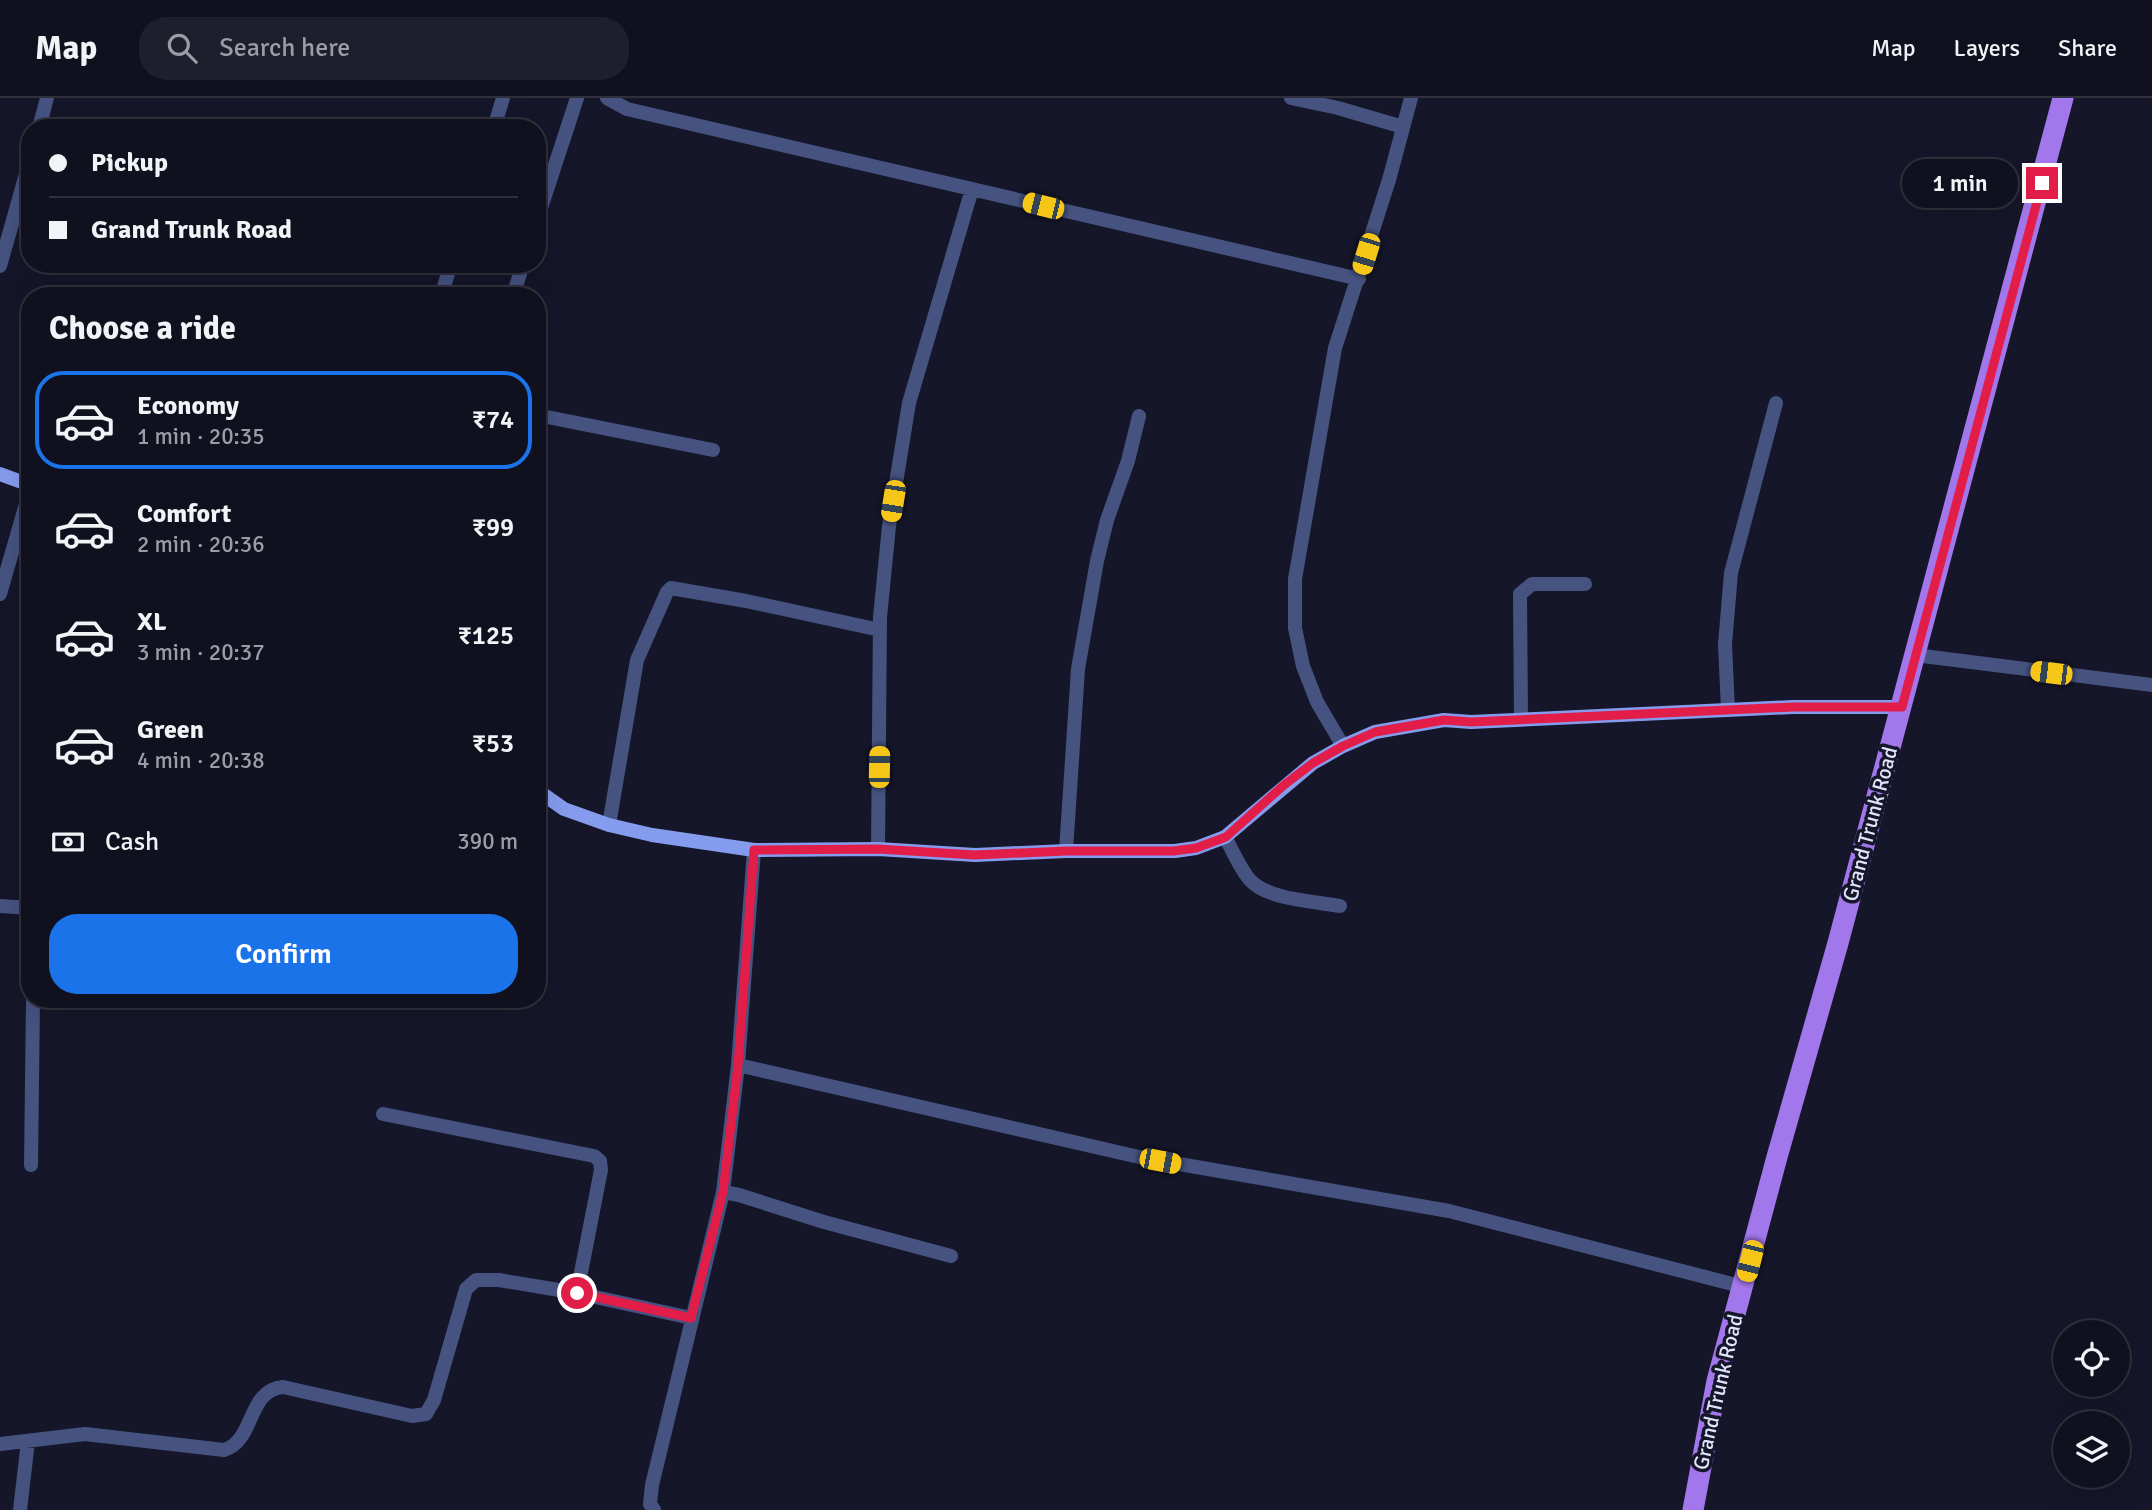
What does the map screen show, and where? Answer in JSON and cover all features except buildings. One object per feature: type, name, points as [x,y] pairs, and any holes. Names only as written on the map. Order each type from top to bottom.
[{"type":"main road","name":"Grand Trunk Road","points":[[1693,1510],[1717,1381],[1842,930],[2063,98]]},
{"type":"street","points":[[41,119],[47,98]]},
{"type":"street","points":[[497,119],[503,98]]},
{"type":"street","points":[[546,193],[577,98]]},
{"type":"street","points":[[607,98],[627,108],[1359,278]]},
{"type":"street","points":[[1291,98],[1338,108],[1403,127]]},
{"type":"street","points":[[1343,746],[1317,702],[1303,666],[1295,628],[1295,579],[1335,348],[1359,278],[1411,98]]},
{"type":"street","points":[[878,849],[880,630],[889,526],[909,403],[972,189]]},
{"type":"street","points":[[0,266],[21,192]]},
{"type":"street","points":[[1728,710],[1725,644],[1731,573],[1776,403]]},
{"type":"street","points":[[1066,851],[1078,669],[1097,561],[1139,416]]},
{"type":"street","points":[[546,417],[713,450]]},
{"type":"street","points":[[0,474],[21,483]]},
{"type":"street","points":[[0,594],[21,519]]},
{"type":"street","points":[[1521,719],[1520,594],[1532,584],[1585,584]]},
{"type":"street","points":[[609,825],[637,660],[671,588],[880,630]]},
{"type":"street","points":[[1915,655],[2152,685]]},
{"type":"street","points":[[546,796],[564,809],[609,825],[652,835],[754,850],[878,849],[975,855],[1066,851],[1174,851],[1196,848],[1226,837],[1313,763],[1375,732],[1444,720],[1471,722],[1793,707],[1902,707]]},
{"type":"street","points":[[1226,837],[1249,879],[1258,887],[1272,894],[1339,905]]},
{"type":"street","points":[[654,1510],[649,1497],[723,1192],[738,1065],[754,850]]},
{"type":"street","points":[[0,906],[21,907]]},
{"type":"street","points":[[31,1165],[33,1008]]},
{"type":"street","points":[[738,1065],[1139,1157],[1449,1211],[1744,1287]]},
{"type":"street","points":[[383,1114],[594,1156],[600,1161],[601,1170],[577,1293]]},
{"type":"street","points":[[723,1192],[951,1256]]},
{"type":"street","points":[[0,1444],[60,1436],[102,1434],[224,1450],[238,1443],[266,1393],[283,1387],[419,1416],[426,1414],[434,1400],[466,1289],[472,1282],[493,1279],[577,1293],[691,1318]]},
{"type":"street","points":[[20,1510],[28,1441]]},
{"type":"route","points":[[577,1293],[691,1318],[723,1192],[738,1065],[754,850],[878,849],[975,855],[1066,851],[1174,851],[1196,848],[1226,837],[1313,763],[1375,732],[1444,720],[1471,722],[1793,707],[1902,707],[2042,183]]}]
